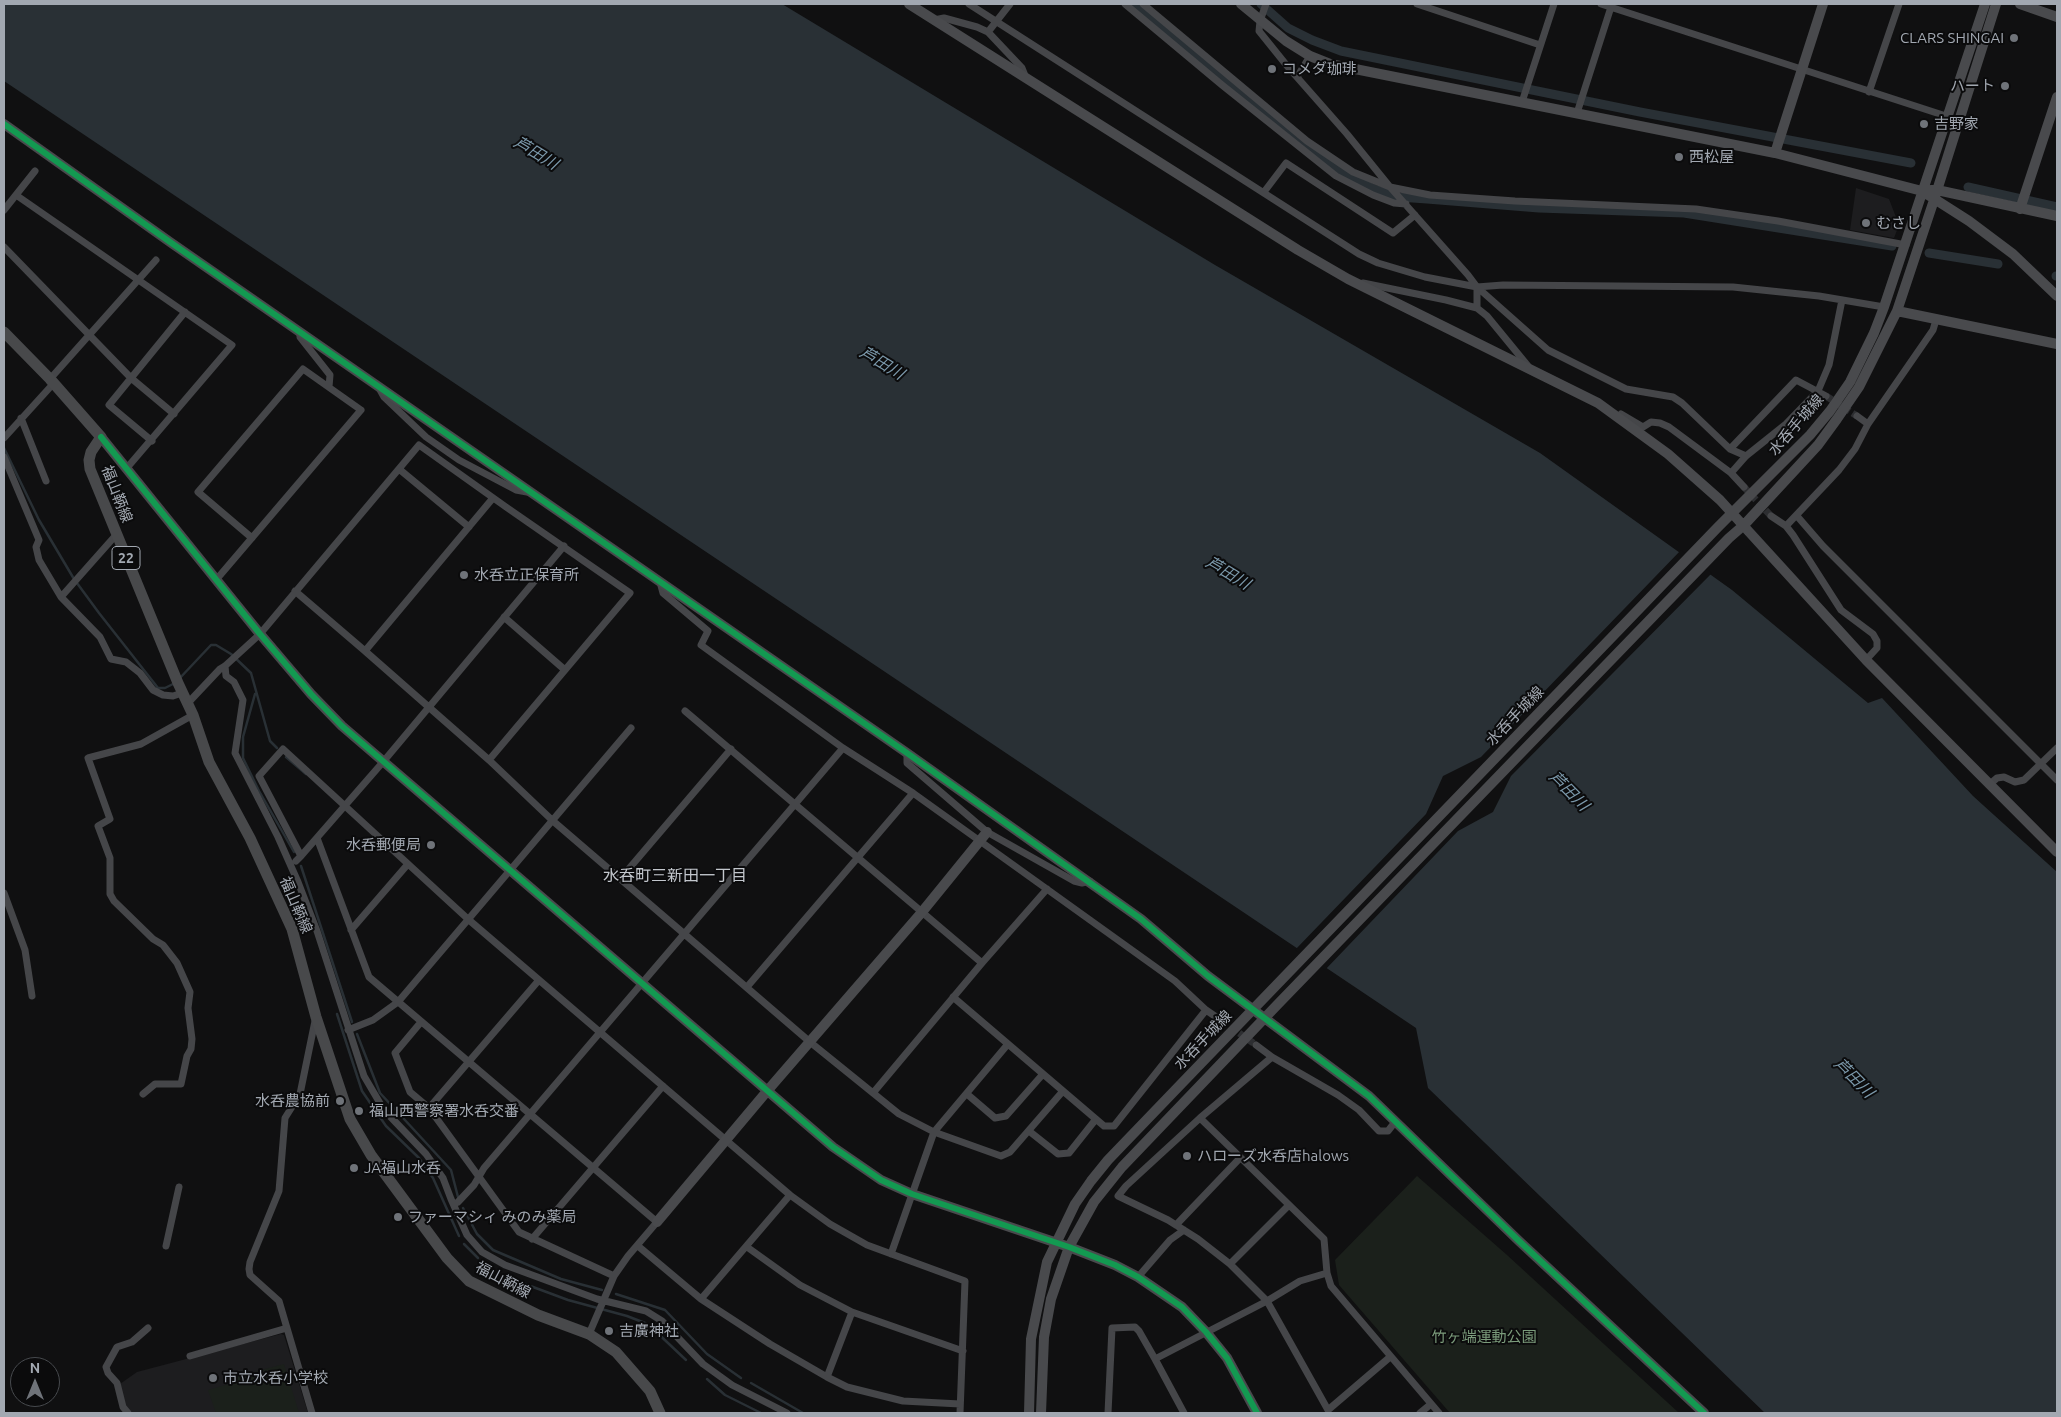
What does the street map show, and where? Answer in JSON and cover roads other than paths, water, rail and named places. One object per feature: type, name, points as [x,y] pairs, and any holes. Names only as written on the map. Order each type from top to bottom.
[{"type":"main road","points":[[4,332],[101,437]]},
{"type":"main road","name":"福山鞆線","points":[[101,437],[91,452],[89,460],[90,469],[209,762],[250,838],[292,929],[316,1017],[350,1119],[371,1155],[447,1258],[469,1281],[538,1315],[589,1334],[616,1352],[650,1391],[660,1413]]},
{"type":"street","points":[[909,4],[1298,250],[1348,279],[1643,427],[1651,422],[1660,423],[1731,473],[1744,487]]},
{"type":"street","points":[[969,4],[1359,254],[1378,263],[1425,277],[1477,287],[1503,285],[1733,287],[1819,296],[1884,308]]},
{"type":"street","points":[[988,32],[1010,4]]},
{"type":"street","points":[[1125,4],[1336,176],[1373,195],[1394,202],[1404,202]]},
{"type":"street","points":[[1142,4],[1307,141],[1353,172],[1392,189],[1430,195],[1515,201],[1696,209],[1788,222],[1906,244]]},
{"type":"street","points":[[1241,4],[1286,41],[1310,56],[1339,66],[1775,153],[1922,191],[1937,190],[2057,216]]},
{"type":"street","points":[[1266,4],[1260,21],[1259,31],[1477,287],[1548,350],[1626,389],[1673,397],[1682,403],[1730,449],[1746,456]]},
{"type":"street","points":[[1417,4],[1540,45]]},
{"type":"street","points":[[1522,102],[1554,4]]},
{"type":"street","points":[[1601,4],[1946,116]]},
{"type":"street","points":[[1775,153],[1823,4]]},
{"type":"street","points":[[1869,92],[1899,4]]},
{"type":"street","name":"水呑手城線","points":[[1029,1413],[1031,1340],[1042,1280],[1055,1243],[1075,1204],[1108,1160],[1718,527],[1810,435],[1830,411],[1850,382],[1884,308],[1946,116],[1985,4]]},
{"type":"street","name":"水呑手城線","points":[[1040,1413],[1044,1337],[1051,1299],[1069,1247],[1094,1202],[1122,1167],[1264,1018],[1729,538],[1744,526],[1818,445],[1859,387],[1896,311],[1934,200],[1996,4]]},
{"type":"street","points":[[2020,4],[2057,17]]},
{"type":"street","points":[[1577,113],[1611,7]]},
{"type":"street","points":[[934,20],[944,18],[988,32],[1022,68],[1027,78]]},
{"type":"street","points":[[1297,77],[1310,56]]},
{"type":"street","points":[[2020,208],[2054,117],[2057,97]]},
{"type":"street","points":[[4,124],[907,753],[1141,919],[1208,976],[1369,1096],[1519,1241],[1704,1413]]},
{"type":"street","points":[[1264,192],[1286,163],[1393,233],[1415,215]]},
{"type":"street","points":[[4,210],[35,171]]},
{"type":"street","points":[[1922,191],[1969,221],[2005,249],[2057,296]]},
{"type":"street","points":[[16,195],[232,345],[152,441],[126,468]]},
{"type":"street","points":[[4,247],[131,378],[174,414]]},
{"type":"street","points":[[4,438],[156,260]]},
{"type":"street","points":[[1348,279],[1477,308],[1487,316],[1531,370]]},
{"type":"street","points":[[1477,287],[1477,308]]},
{"type":"street","points":[[1731,473],[1746,456],[1786,424],[1818,392],[1829,365],[1842,300]]},
{"type":"street","points":[[1896,311],[2057,344]]},
{"type":"street","points":[[152,441],[110,404],[185,312]]},
{"type":"street","points":[[1786,526],[1839,470],[1855,449],[1868,424],[1932,330],[1936,320]]},
{"type":"street","points":[[300,330],[300,337],[330,375],[329,387]]},
{"type":"street","points":[[216,580],[252,538],[361,410],[303,369],[198,492],[252,538]]},
{"type":"street","points":[[1730,449],[1796,380],[1826,396]]},
{"type":"street","points":[[378,386],[384,397],[426,437],[459,460],[516,490],[530,492]]},
{"type":"street","points":[[1598,403],[1693,475],[1720,500],[1866,660],[2057,852]]},
{"type":"street","points":[[1858,416],[1868,424]]},
{"type":"street","points":[[21,418],[46,481]]},
{"type":"street","points":[[101,437],[260,634],[342,726],[833,1146],[881,1180],[912,1194],[1069,1247],[1115,1265],[1138,1277],[1182,1307],[1206,1332],[1238,1375],[1257,1413]]},
{"type":"street","points":[[143,1094],[155,1084],[181,1084],[192,1039],[188,1008],[190,992],[177,963],[164,945],[153,939],[114,901],[110,894],[110,858],[98,826],[110,819],[88,758],[141,744],[183,695],[224,666],[260,634],[426,437]]},
{"type":"street","points":[[419,445],[630,593],[489,760]]},
{"type":"street","points":[[4,457],[39,540],[36,547],[39,560],[61,597],[100,638],[111,659],[126,662],[140,673],[153,690],[163,695],[183,695]]},
{"type":"street","points":[[399,468],[469,527]]},
{"type":"street","points":[[365,650],[494,498]]},
{"type":"street","points":[[1771,516],[1786,526],[1841,610],[1873,634],[1877,641],[1877,648],[1866,660]]},
{"type":"street","points":[[1797,516],[1823,546],[2057,780]]},
{"type":"street","points":[[61,597],[116,535]]},
{"type":"street","points":[[298,858],[383,762],[564,546]]},
{"type":"street","points":[[660,582],[663,593],[708,632],[701,645],[843,748],[912,793],[1175,981],[1206,1010],[1222,1021]]},
{"type":"street","points":[[295,591],[489,760],[553,821],[810,1042],[899,1114],[934,1132],[1001,1156],[1010,1152],[1063,1091]]},
{"type":"street","points":[[504,617],[565,670]]},
{"type":"street","points":[[224,666],[226,676],[234,682],[243,700],[235,753],[278,837],[298,882],[364,1076],[384,1110],[426,1154],[443,1178],[468,1235],[482,1252],[505,1265],[601,1306],[646,1311],[662,1321],[703,1364],[732,1384],[787,1413]]},
{"type":"street","points":[[686,711],[982,963]]},
{"type":"street","points":[[348,1030],[373,1020],[398,1002],[631,728]]},
{"type":"street","points":[[458,1202],[484,1168],[843,748]]},
{"type":"street","points":[[1990,784],[1997,778],[2004,777],[2020,782],[2057,748]]},
{"type":"street","points":[[298,882],[298,858],[259,776],[283,749],[469,920],[790,1195],[830,1224],[867,1245],[965,1281],[960,1413]]},
{"type":"street","points":[[621,878],[731,749]]},
{"type":"street","points":[[907,753],[907,762],[987,832],[1074,881],[1082,883],[1090,881]]},
{"type":"street","points":[[747,986],[912,793]]},
{"type":"street","points":[[589,1334],[614,1276],[656,1222],[922,912],[987,832]]},
{"type":"street","points":[[278,837],[298,858]]},
{"type":"street","points":[[317,838],[369,978],[656,1222]]},
{"type":"street","points":[[352,930],[408,864]]},
{"type":"street","points":[[873,1093],[1047,889]]},
{"type":"street","points":[[4,893],[26,950],[32,996]]},
{"type":"street","points":[[429,1108],[539,980]]},
{"type":"street","points":[[953,997],[1104,1126],[1114,1126],[1206,1010]]},
{"type":"street","points":[[312,1413],[279,1300],[250,1275],[249,1269],[250,1262],[279,1191],[285,1118],[300,1094],[316,1017]]},
{"type":"street","points":[[421,1022],[395,1053],[410,1092],[429,1108],[519,1232],[614,1276]]},
{"type":"street","points":[[891,1254],[934,1132],[1008,1044]]},
{"type":"street","points":[[1256,1045],[1272,1057],[1338,1095],[1359,1110],[1379,1131],[1388,1131],[1395,1122]]},
{"type":"street","points":[[1272,1057],[1200,1118],[1126,1186],[1118,1196],[1184,1230],[1230,1264],[1267,1301],[1329,1411],[1390,1357]]},
{"type":"street","points":[[967,1094],[995,1118],[1006,1116],[1043,1074]]},
{"type":"street","points":[[532,1239],[663,1086]]},
{"type":"street","points":[[1200,1118],[1324,1239],[1327,1273],[1331,1286],[1439,1413]]},
{"type":"street","points":[[1029,1130],[1058,1154],[1069,1153],[1096,1119]]},
{"type":"street","points":[[1176,1225],[1240,1158]]},
{"type":"street","points":[[166,1246],[179,1187]]},
{"type":"street","points":[[701,1299],[790,1195]]},
{"type":"street","points":[[1230,1264],[1289,1205]]},
{"type":"street","points":[[1138,1277],[1164,1246],[1184,1230]]},
{"type":"street","points":[[638,1246],[701,1299],[770,1344],[847,1387],[903,1401],[960,1404]]},
{"type":"street","points":[[747,1247],[800,1285],[852,1312],[963,1351]]},
{"type":"street","points":[[1155,1359],[1267,1301],[1300,1281],[1327,1273]]},
{"type":"street","points":[[827,1377],[852,1312]]},
{"type":"street","points":[[1108,1413],[1112,1328],[1135,1327],[1155,1359],[1184,1413]]},
{"type":"street","points":[[128,1413],[123,1407],[117,1384],[108,1373],[106,1367],[117,1347],[132,1342],[148,1328]]},
{"type":"street","points":[[190,1356],[286,1328]]},
{"type":"street","points":[[1420,1413],[1431,1404]]},
{"type":"water","name":"芦田川","points":[[4,4],[782,4],[1215,265],[1540,453],[1732,590],[1868,703],[1882,698],[1973,796],[2057,872],[2057,1413],[1765,1413],[1428,1088],[1416,1028],[4,81]]},
{"type":"waterway","points":[[1133,4],[1303,145],[1337,170],[1374,189],[1399,197],[1539,208],[1684,213],[1892,246]]},
{"type":"waterway","points":[[1261,4],[1288,28],[1341,51],[1640,112],[1911,163]]},
{"type":"waterway","points":[[1968,187],[2057,207]]},
{"type":"waterway","points":[[1929,253],[1998,264]]},
{"type":"waterway","points":[[4,448],[39,520],[74,579],[158,688],[165,688],[175,683]]},
{"type":"waterway","points":[[179,679],[211,645],[216,645],[231,654],[251,673],[270,741],[277,748]]},
{"type":"waterway","points":[[255,694],[243,737],[243,758],[259,791],[294,852]]},
{"type":"waterway","points":[[286,757],[306,774]]},
{"type":"waterway","points":[[301,866],[352,1022]]},
{"type":"waterway","points":[[337,1014],[362,1091],[386,1126],[419,1158],[433,1178],[459,1236]]},
{"type":"waterway","points":[[357,1034],[380,1093],[451,1170],[458,1197]]},
{"type":"waterway","points":[[463,1208],[477,1234],[493,1250],[561,1279],[602,1290]]},
{"type":"waterway","points":[[464,1244],[478,1258]]},
{"type":"waterway","points":[[525,1284],[568,1300],[627,1316],[645,1323],[686,1360]]},
{"type":"waterway","points":[[616,1294],[665,1310],[707,1354],[741,1378]]},
{"type":"waterway","points":[[707,1379],[725,1395],[761,1413]]},
{"type":"waterway","points":[[751,1383],[803,1413]]},
{"type":"tunnel","points":[[1826,396],[1857,416]]},
{"type":"tunnel","points":[[1744,487],[1771,516]]},
{"type":"tunnel","points":[[1222,1021],[1256,1045]]},
{"type":"place","name":"CLARS SHINGAI","points":[[2014,38]]},
{"type":"place","name":"コメダ珈琲","points":[[1272,69]]},
{"type":"place","name":"ハート","points":[[2005,86]]},
{"type":"place","name":"吉野家","points":[[1924,124]]},
{"type":"place","name":"西松屋","points":[[1679,157]]},
{"type":"place","name":"むさし","points":[[1866,223]]},
{"type":"place","name":"水呑立正保育所","points":[[464,575]]},
{"type":"place","name":"水呑郵便局","points":[[431,845]]},
{"type":"place","name":"水呑農協前","points":[[340,1101]]},
{"type":"place","name":"福山西警察署水呑交番","points":[[359,1111]]},
{"type":"place","name":"ハローズ水呑店halows","points":[[1187,1156]]},
{"type":"place","name":"JA福山水呑","points":[[354,1168]]},
{"type":"place","name":"ファーマシィ みのみ薬局","points":[[398,1217]]},
{"type":"place","name":"吉廣神社","points":[[609,1331]]},
{"type":"place","name":"市立水呑小学校","points":[[213,1378]]},
{"type":"district","name":"水呑町三新田一丁目","points":[[675,876]]},
{"type":"park label","name":"竹ヶ端運動公園","points":[[1484,1337]]}]
